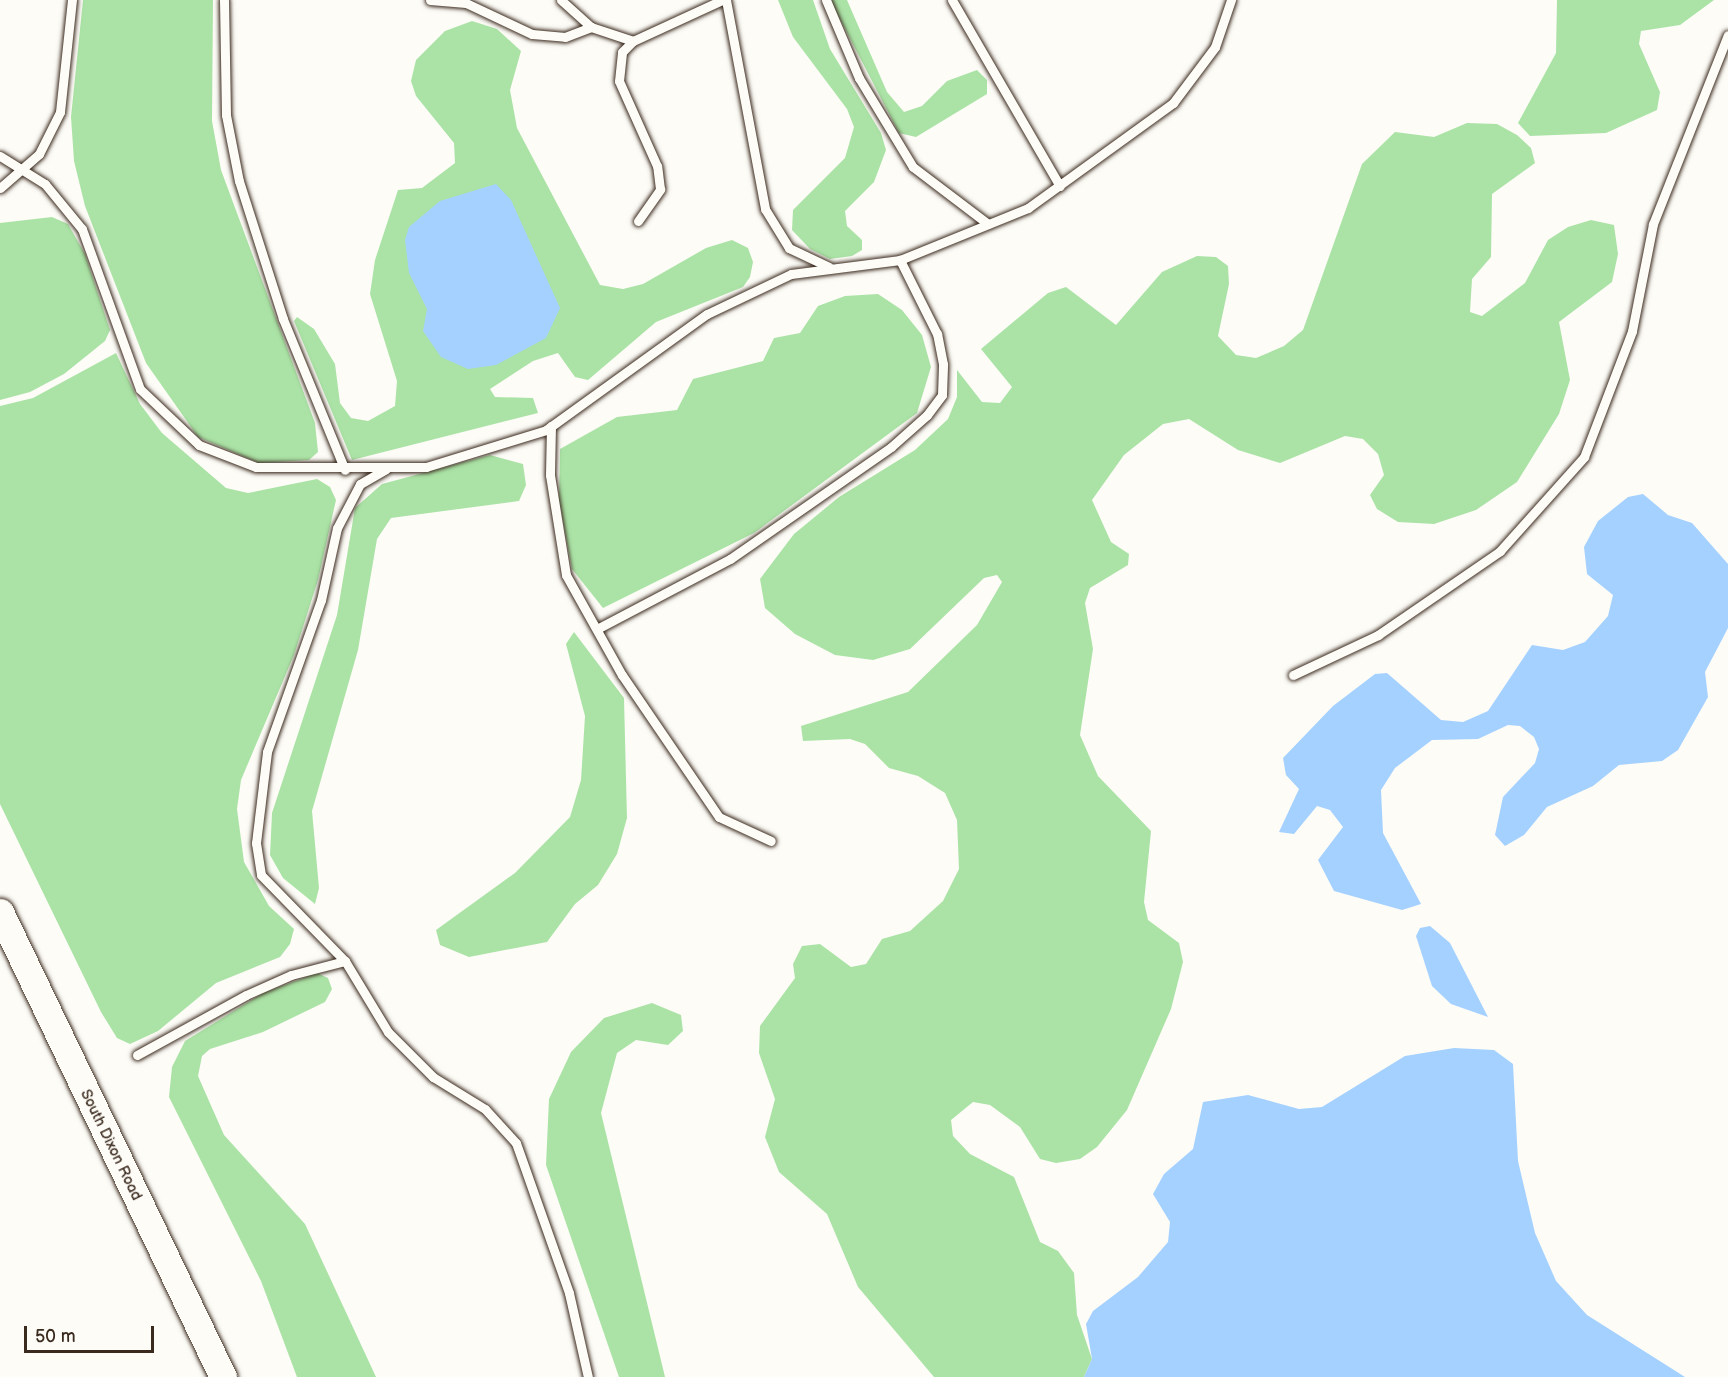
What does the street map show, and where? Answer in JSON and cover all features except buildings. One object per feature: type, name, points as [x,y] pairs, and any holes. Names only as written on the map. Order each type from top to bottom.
[{"type":"main road","name":"South Dixon Road","points":[[0,912],[223,1377]]},
{"type":"lane","points":[[0,188],[23,173],[60,112],[72,0]]},
{"type":"lane","points":[[224,0],[226,115],[239,181],[283,319],[345,470]]},
{"type":"lane","points":[[430,0],[466,3],[532,34],[565,37],[591,27]]},
{"type":"lane","points":[[561,0],[591,27],[633,41]]},
{"type":"lane","points":[[638,221],[660,189],[657,166],[620,81],[620,58],[633,41],[724,0],[765,209],[789,248],[834,269]]},
{"type":"lane","points":[[826,0],[859,78],[913,167],[988,224]]},
{"type":"lane","points":[[952,0],[1060,186]]},
{"type":"lane","points":[[0,156],[23,173],[45,184],[82,229],[140,389],[199,445],[256,467],[345,470],[426,467],[551,426],[707,314],[791,274],[900,260],[1028,208],[1173,103],[1215,47],[1231,0]]},
{"type":"lane","points":[[1293,675],[1378,635],[1500,551],[1584,457],[1632,331],[1653,224],[1728,35]]},
{"type":"lane","points":[[597,629],[730,559],[891,447],[927,415],[942,394],[941,354],[920,292],[900,260]]},
{"type":"lane","points":[[551,426],[550,475],[566,575],[622,675],[719,817],[771,841]]},
{"type":"lane","points":[[388,468],[360,484],[337,528],[321,600],[267,752],[256,843],[261,875],[345,961],[388,1032],[433,1077],[485,1109],[516,1143],[569,1293],[588,1377]]},
{"type":"lane","points":[[137,1055],[246,995],[291,975],[345,961]]},
{"type":"green space","points":[[83,0],[213,0],[212,121],[221,170],[315,423],[318,452],[309,460],[259,463],[198,437],[146,363],[85,206],[74,161],[71,117]]},
{"type":"green space","points":[[778,0],[813,0],[830,49],[881,133],[886,150],[874,182],[845,211],[847,226],[862,240],[862,250],[852,256],[830,259],[810,249],[792,230],[793,210],[845,158],[854,127],[847,109],[793,37]]},
{"type":"green space","points":[[830,0],[847,0],[887,92],[904,112],[922,106],[947,81],[977,70],[987,80],[987,94],[916,137],[899,133]]},
{"type":"green space","points":[[1557,0],[1714,0],[1680,25],[1641,31],[1639,44],[1660,92],[1657,110],[1606,133],[1530,136],[1518,123],[1556,53]]},
{"type":"green space","points":[[472,21],[497,29],[521,51],[510,90],[517,128],[600,285],[623,289],[643,284],[706,248],[732,240],[748,248],[753,262],[750,277],[743,287],[656,322],[588,380],[575,377],[558,353],[533,361],[490,389],[495,397],[533,398],[538,413],[352,460],[294,321],[297,317],[314,329],[335,364],[340,403],[351,418],[368,421],[395,406],[397,381],[370,294],[375,260],[398,190],[422,188],[455,163],[454,143],[416,96],[411,81],[416,60],[445,31]]},
{"type":"green space","points":[[1467,123],[1497,124],[1517,135],[1531,148],[1535,163],[1492,194],[1491,257],[1472,279],[1470,312],[1482,316],[1525,283],[1548,240],[1568,227],[1591,220],[1614,225],[1618,254],[1612,282],[1559,322],[1570,380],[1559,414],[1517,482],[1476,510],[1434,524],[1398,522],[1377,509],[1370,495],[1384,475],[1378,454],[1363,439],[1345,436],[1280,463],[1238,450],[1189,419],[1163,424],[1124,455],[1092,500],[1111,542],[1129,554],[1128,565],[1090,588],[1085,603],[1093,649],[1080,735],[1098,776],[1151,831],[1144,902],[1148,920],[1179,943],[1183,962],[1171,1009],[1127,1110],[1097,1147],[1080,1159],[1056,1163],[1040,1159],[1020,1127],[990,1105],[973,1102],[951,1120],[953,1136],[970,1154],[1014,1177],[1040,1242],[1058,1251],[1074,1273],[1077,1315],[1092,1359],[1084,1377],[934,1377],[858,1287],[827,1214],[779,1172],[765,1137],[775,1099],[759,1053],[760,1026],[795,978],[793,964],[802,946],[820,944],[851,967],[866,964],[882,939],[910,931],[943,901],[959,869],[957,820],[945,793],[918,776],[889,768],[865,744],[850,739],[803,741],[801,726],[908,692],[977,625],[1002,582],[997,575],[984,578],[910,649],[873,660],[835,655],[795,634],[765,608],[760,579],[794,534],[839,497],[915,450],[948,419],[957,397],[957,370],[982,402],[1000,403],[1012,387],[981,349],[1048,293],[1066,287],[1116,325],[1162,272],[1197,256],[1216,257],[1228,266],[1229,284],[1218,336],[1236,355],[1256,358],[1284,346],[1303,330],[1362,164],[1395,132],[1434,137]]},
{"type":"green space","points":[[52,217],[68,224],[85,254],[110,330],[105,341],[64,374],[30,392],[0,400],[0,223]]},
{"type":"green space","points":[[878,294],[902,310],[922,335],[931,367],[917,413],[754,533],[603,608],[572,569],[559,500],[560,449],[617,417],[677,410],[693,379],[763,361],[774,338],[800,333],[818,306],[845,296]]},
{"type":"green space","points":[[116,353],[140,404],[162,433],[226,488],[248,493],[317,479],[330,487],[336,500],[318,580],[294,655],[241,780],[237,809],[244,862],[269,906],[294,929],[290,944],[280,957],[216,983],[158,1031],[130,1044],[117,1038],[101,1012],[0,804],[0,406],[33,398]]},
{"type":"green space","points":[[490,455],[523,464],[526,485],[519,501],[391,518],[377,539],[358,650],[312,811],[319,888],[315,904],[283,878],[270,855],[272,813],[337,615],[355,508],[382,484]]},
{"type":"green space","points":[[574,632],[624,698],[627,818],[617,854],[598,885],[575,904],[547,942],[469,957],[440,945],[436,930],[515,873],[570,817],[581,780],[585,716],[566,644]]},
{"type":"green space","points":[[317,973],[328,978],[332,989],[325,1002],[263,1032],[210,1049],[202,1056],[198,1076],[224,1135],[305,1224],[376,1377],[297,1377],[261,1281],[169,1097],[172,1067],[185,1041],[263,993]]},
{"type":"green space","points":[[652,1003],[681,1015],[683,1031],[668,1045],[636,1040],[617,1053],[601,1113],[665,1377],[619,1377],[546,1165],[549,1099],[571,1052],[604,1018]]},
{"type":"water","points":[[496,184],[511,200],[560,308],[546,338],[496,365],[468,369],[441,357],[423,331],[427,309],[409,273],[405,240],[409,227],[440,201]]},
{"type":"water","points":[[1643,494],[1668,515],[1692,523],[1728,564],[1728,628],[1705,672],[1708,697],[1678,750],[1662,761],[1619,765],[1593,786],[1547,807],[1524,835],[1505,846],[1495,835],[1503,797],[1535,763],[1539,749],[1534,737],[1520,726],[1508,725],[1478,739],[1432,740],[1395,768],[1381,790],[1383,833],[1421,904],[1402,910],[1334,891],[1318,860],[1343,827],[1330,810],[1317,806],[1294,834],[1279,832],[1299,789],[1286,775],[1283,758],[1333,706],[1375,674],[1387,673],[1441,720],[1463,722],[1488,711],[1532,645],[1563,650],[1585,642],[1608,616],[1613,595],[1587,574],[1584,547],[1598,521],[1628,497]]},
{"type":"water","points":[[1430,926],[1450,943],[1488,1017],[1451,1004],[1432,986],[1416,936],[1420,928]]},
{"type":"water","points":[[1454,1048],[1494,1050],[1513,1064],[1518,1161],[1535,1233],[1556,1281],[1587,1315],[1685,1377],[1084,1377],[1092,1359],[1086,1324],[1093,1311],[1138,1277],[1168,1242],[1170,1222],[1153,1194],[1164,1174],[1193,1149],[1203,1102],[1248,1095],[1299,1109],[1322,1107],[1405,1056]]}]
